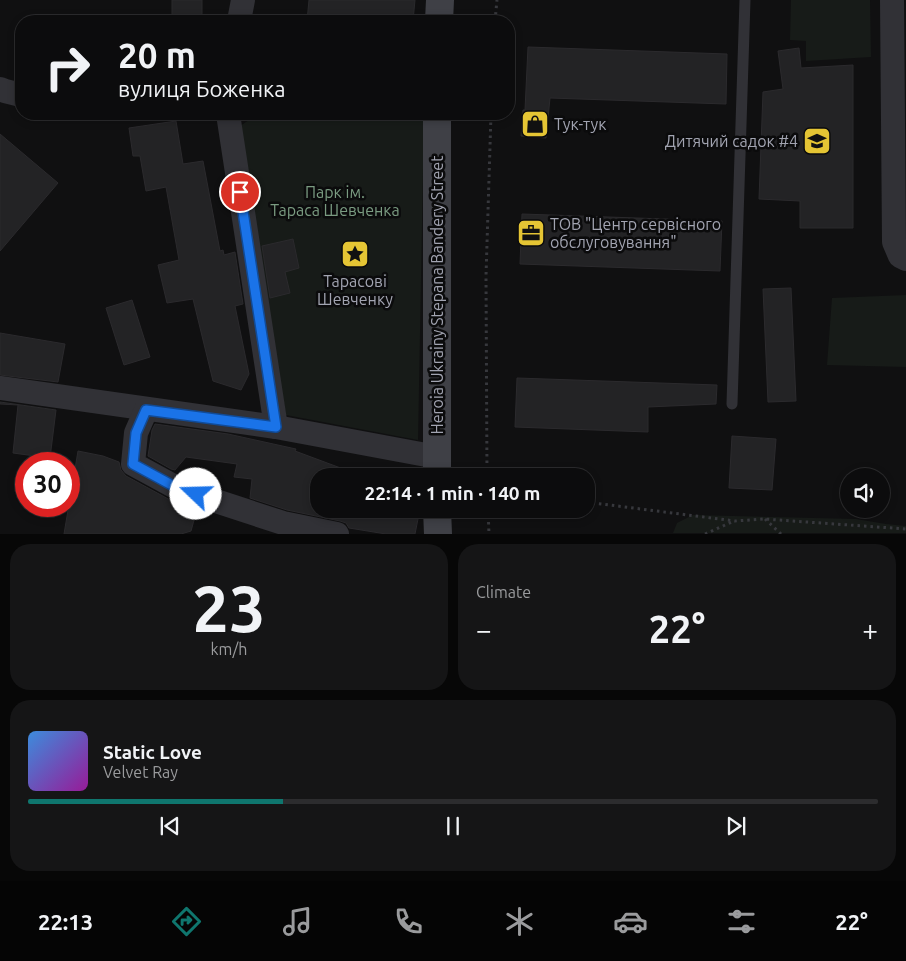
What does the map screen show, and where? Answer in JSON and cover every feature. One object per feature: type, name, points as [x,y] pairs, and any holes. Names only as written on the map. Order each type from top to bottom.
[{"type":"main road","points":[[439,15],[440,0]]},
{"type":"main road","name":"Heroia Ukrainy Stepana Bandery Street","points":[[437,120],[437,467]]},
{"type":"main road","points":[[438,518],[438,534]]},
{"type":"street","points":[[240,15],[243,0]]},
{"type":"street","points":[[892,0],[900,251]]},
{"type":"street","points":[[0,89],[15,94]]},
{"type":"street","points":[[229,120],[276,427]]},
{"type":"street","points":[[0,388],[276,427],[437,467]]},
{"type":"street","points":[[146,410],[136,433],[133,464],[179,489],[283,522],[337,534]]},
{"type":"lane","points":[[732,404],[744,0]]},
{"type":"path","points":[[496,15],[497,0]]},
{"type":"path","points":[[486,468],[486,276],[491,120]]},
{"type":"path","points":[[595,503],[735,521],[764,519],[906,529]]},
{"type":"path","points":[[488,518],[489,534]]},
{"type":"path","points":[[764,519],[781,534]]},
{"type":"path","points":[[705,534],[735,521]]},
{"type":"green space","points":[[791,0],[870,0],[871,57],[806,61],[806,41],[790,40]]},
{"type":"green space","name":"Парк ім. Тараса Шевченка","points":[[249,120],[424,120],[418,440],[286,415],[237,128]]},
{"type":"green space","points":[[906,295],[906,367],[827,365],[832,298]]},
{"type":"green space","points":[[693,515],[856,519],[906,526],[906,533],[673,533],[677,523]]},
{"type":"building","points":[[172,0],[202,0],[202,15],[172,15]]},
{"type":"building","points":[[309,0],[415,0],[414,15],[308,15]]},
{"type":"building","points":[[528,47],[727,54],[726,104],[550,98],[546,138],[521,136],[523,110],[525,110]]},
{"type":"building","points":[[799,48],[801,68],[853,65],[853,228],[800,228],[800,201],[759,199],[763,92],[783,89],[778,51]]},
{"type":"building","points":[[176,121],[183,164],[203,161],[220,251],[223,250],[224,255],[235,252],[243,304],[235,306],[249,374],[241,390],[213,381],[193,299],[167,303],[158,265],[179,260],[166,187],[146,191],[140,156],[133,156],[129,128]]},
{"type":"building","points":[[0,134],[58,183],[0,251]]},
{"type":"building","points":[[522,214],[722,221],[720,271],[520,264]]},
{"type":"building","points":[[293,239],[299,268],[285,272],[290,293],[270,298],[262,246]]},
{"type":"building","points":[[791,288],[796,401],[768,402],[763,289]]},
{"type":"building","points":[[132,300],[150,357],[124,365],[106,308]]},
{"type":"building","points":[[0,333],[65,344],[58,382],[0,375]]},
{"type":"building","points":[[517,378],[717,385],[716,404],[648,407],[648,432],[515,427]]},
{"type":"building","points":[[0,402],[56,410],[51,452],[13,453],[18,405],[0,404]]},
{"type":"building","points":[[155,424],[228,434],[296,449],[295,451],[341,468],[310,468],[310,515],[287,510],[250,498],[252,479],[234,477],[237,464],[186,457],[175,470],[171,469],[148,456],[152,430]]},
{"type":"building","points":[[732,436],[776,439],[772,490],[729,488]]},
{"type":"building","points":[[78,451],[103,456],[119,462],[121,470],[126,476],[196,513],[191,531],[181,534],[64,534],[67,517],[80,517],[80,452]]},
{"type":"building","points":[[326,518],[418,518],[415,534],[386,534],[349,528],[346,523]]},
{"type":"place","name":"Тук-тук","points":[[535,124]]},
{"type":"place","name":"Дитячий садок #4","points":[[817,141]]},
{"type":"place","name":"ТОВ \"Центр сервісного обслуговування\"","points":[[531,233]]},
{"type":"place","name":"Тарасові Шевченку","points":[[355,254]]},
{"type":"route","points":[[196,494],[179,489],[133,464],[136,433],[146,410],[276,427],[240,192]]}]
